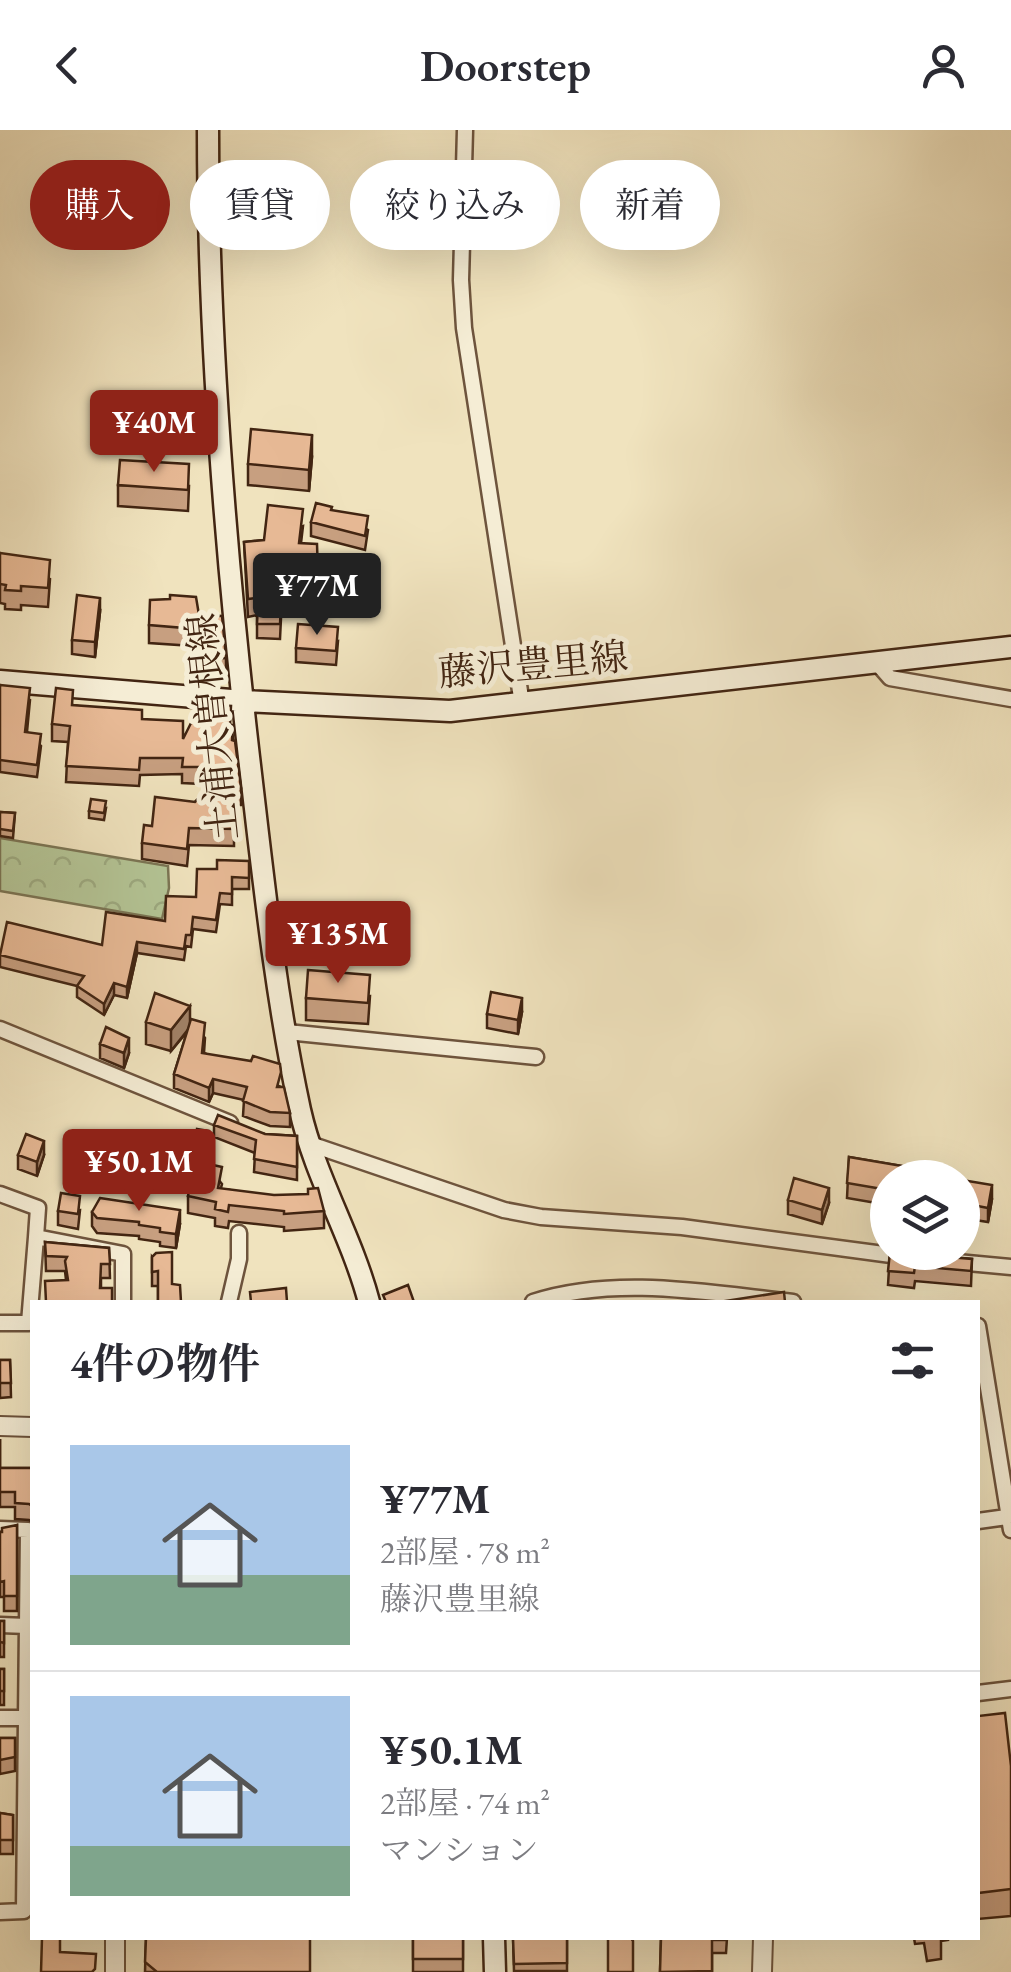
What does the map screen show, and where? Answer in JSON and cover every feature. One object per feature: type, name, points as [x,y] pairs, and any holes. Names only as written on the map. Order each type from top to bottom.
[{"type":"main road","name":"土浦大曽根線","points":[[208,130],[210,308],[243,701],[266,898],[305,1141],[360,1268],[368,1300]]},
{"type":"main road","name":"藤沢豊里線","points":[[0,680],[243,701],[450,711],[1011,646]]},
{"type":"main road","points":[[494,1940],[495,1972]]},
{"type":"street","points":[[465,130],[461,280],[464,328],[522,704]]},
{"type":"street","points":[[876,662],[890,678],[1011,699]]},
{"type":"street","points":[[0,1029],[239,1126]]},
{"type":"street","points":[[287,1032],[536,1057]]},
{"type":"street","points":[[305,1141],[504,1210],[541,1217],[682,1227],[870,1252]]},
{"type":"street","points":[[0,1194],[38,1208],[31,1300]]},
{"type":"street","points":[[229,1300],[239,1258],[239,1233]]},
{"type":"street","points":[[36,1237],[123,1254],[122,1300]]},
{"type":"street","points":[[980,1264],[1011,1267]]},
{"type":"street","points":[[552,1300],[600,1295],[750,1300]]},
{"type":"street","points":[[0,1322],[29,1323],[30,1311]]},
{"type":"street","points":[[980,1354],[984,1409],[1009,1524],[980,1521]]},
{"type":"street","points":[[0,1426],[30,1427]]},
{"type":"street","points":[[0,1530],[28,1530],[29,1718],[18,1818],[24,1911],[0,1912]]},
{"type":"street","points":[[0,1625],[27,1626]]},
{"type":"street","points":[[980,1693],[1011,1689]]},
{"type":"street","points":[[0,1718],[29,1718]]},
{"type":"street","points":[[115,1940],[115,1972]]},
{"type":"street","points":[[762,1972],[763,1940]]},
{"type":"green space","points":[[0,838],[168,866],[169,888],[162,919],[0,891]]},
{"type":"building","points":[[251,429],[312,435],[309,470],[248,464]]},
{"type":"building","points":[[120,460],[189,464],[188,490],[118,485]]},
{"type":"building","points":[[316,503],[332,507],[331,510],[368,516],[365,536],[311,522]]},
{"type":"building","points":[[268,505],[303,509],[299,543],[317,544],[318,575],[261,573],[263,597],[248,599],[244,542],[264,540]]},
{"type":"building","points":[[0,553],[50,560],[48,588],[21,586],[21,591],[5,590],[6,585],[0,584]]},
{"type":"building","points":[[337,582],[350,582],[351,597],[337,598]]},
{"type":"building","points":[[77,595],[100,598],[95,642],[72,640]]},
{"type":"building","points":[[170,595],[196,597],[199,615],[222,616],[226,658],[211,659],[208,630],[149,625],[150,600],[170,599]]},
{"type":"building","points":[[258,603],[281,604],[280,624],[257,624]]},
{"type":"building","points":[[298,624],[338,627],[336,651],[296,648]]},
{"type":"building","points":[[0,685],[30,688],[25,732],[41,734],[37,765],[0,760]]},
{"type":"building","points":[[56,688],[73,690],[72,705],[142,710],[142,719],[183,721],[183,739],[204,697],[214,698],[214,705],[231,706],[230,725],[241,788],[210,788],[234,806],[234,829],[189,828],[187,849],[142,843],[144,825],[152,826],[155,797],[195,802],[203,794],[202,767],[182,767],[183,758],[140,758],[139,770],[66,766],[70,726],[52,724]]},
{"type":"building","points":[[91,799],[106,801],[104,813],[89,811]]},
{"type":"building","points":[[0,812],[15,813],[13,831],[0,829]]},
{"type":"building","points":[[217,860],[249,861],[249,878],[232,877],[232,894],[220,893],[216,920],[193,917],[184,949],[137,942],[127,987],[114,983],[104,1004],[77,986],[84,976],[0,955],[7,922],[102,945],[106,912],[165,921],[166,896],[196,897],[197,869],[217,869]]},
{"type":"building","points":[[308,970],[370,975],[368,1003],[306,998]]},
{"type":"building","points":[[491,992],[522,998],[518,1020],[487,1014]]},
{"type":"building","points":[[155,993],[190,1006],[171,1030],[146,1022]]},
{"type":"building","points":[[191,1019],[205,1023],[202,1053],[251,1061],[253,1056],[280,1064],[277,1087],[284,1087],[290,1113],[270,1112],[243,1101],[247,1087],[213,1079],[209,1088],[174,1074]]},
{"type":"building","points":[[106,1027],[129,1038],[124,1053],[100,1044]]},
{"type":"building","points":[[218,1115],[265,1134],[297,1136],[297,1167],[254,1159],[256,1140],[214,1125]]},
{"type":"building","points":[[197,1129],[209,1131],[204,1163],[195,1161],[194,1166],[191,1165]]},
{"type":"building","points":[[26,1134],[44,1141],[37,1162],[18,1155]]},
{"type":"building","points":[[849,1157],[870,1161],[870,1187],[847,1183]]},
{"type":"building","points":[[195,1161],[222,1167],[218,1188],[274,1195],[308,1194],[308,1189],[318,1188],[324,1211],[284,1214],[229,1205],[228,1212],[215,1209],[216,1202],[188,1196]]},
{"type":"building","points":[[794,1178],[829,1188],[822,1210],[788,1200]]},
{"type":"building","points":[[980,1183],[992,1185],[988,1208],[980,1206]]},
{"type":"building","points":[[61,1193],[80,1196],[78,1214],[58,1211]]},
{"type":"building","points":[[100,1198],[180,1210],[176,1234],[160,1232],[160,1228],[139,1222],[97,1218],[92,1212]]},
{"type":"building","points":[[45,1242],[109,1248],[110,1264],[101,1264],[100,1288],[112,1288],[112,1300],[46,1300],[45,1281],[68,1280],[67,1257],[46,1256]]},
{"type":"building","points":[[172,1252],[172,1284],[180,1285],[181,1300],[158,1300],[158,1271],[152,1272],[152,1257],[156,1253]]},
{"type":"building","points":[[408,1285],[413,1300],[385,1300],[383,1295]]},
{"type":"building","points":[[286,1288],[287,1300],[251,1300],[250,1292]]},
{"type":"building","points":[[784,1292],[785,1300],[732,1300]]},
{"type":"building","points":[[0,1360],[10,1360],[11,1383],[0,1383]]},
{"type":"building","points":[[0,1468],[30,1468],[30,1505],[15,1503],[15,1492],[0,1492]]},
{"type":"building","points":[[17,1525],[17,1596],[4,1596],[4,1581],[0,1582],[0,1532]]},
{"type":"building","points":[[0,1621],[4,1621],[4,1643],[0,1642]]},
{"type":"building","points":[[0,1669],[4,1669],[4,1691],[0,1691]]},
{"type":"building","points":[[1005,1713],[1011,1766],[1011,1889],[980,1893],[980,1716]]},
{"type":"building","points":[[0,1738],[15,1738],[15,1757],[0,1760]]},
{"type":"building","points":[[0,1813],[13,1815],[13,1840],[0,1840]]},
{"type":"building","points":[[42,1940],[60,1940],[60,1952],[96,1954],[92,1972],[41,1972]]},
{"type":"building","points":[[146,1940],[310,1940],[310,1972],[157,1972],[145,1962]]},
{"type":"building","points":[[413,1940],[463,1940],[463,1959],[413,1959]]},
{"type":"building","points":[[513,1940],[567,1940],[567,1963],[514,1964]]},
{"type":"building","points":[[608,1940],[632,1940],[633,1972],[608,1972]]},
{"type":"building","points":[[661,1940],[712,1940],[712,1971],[660,1972]]}]
